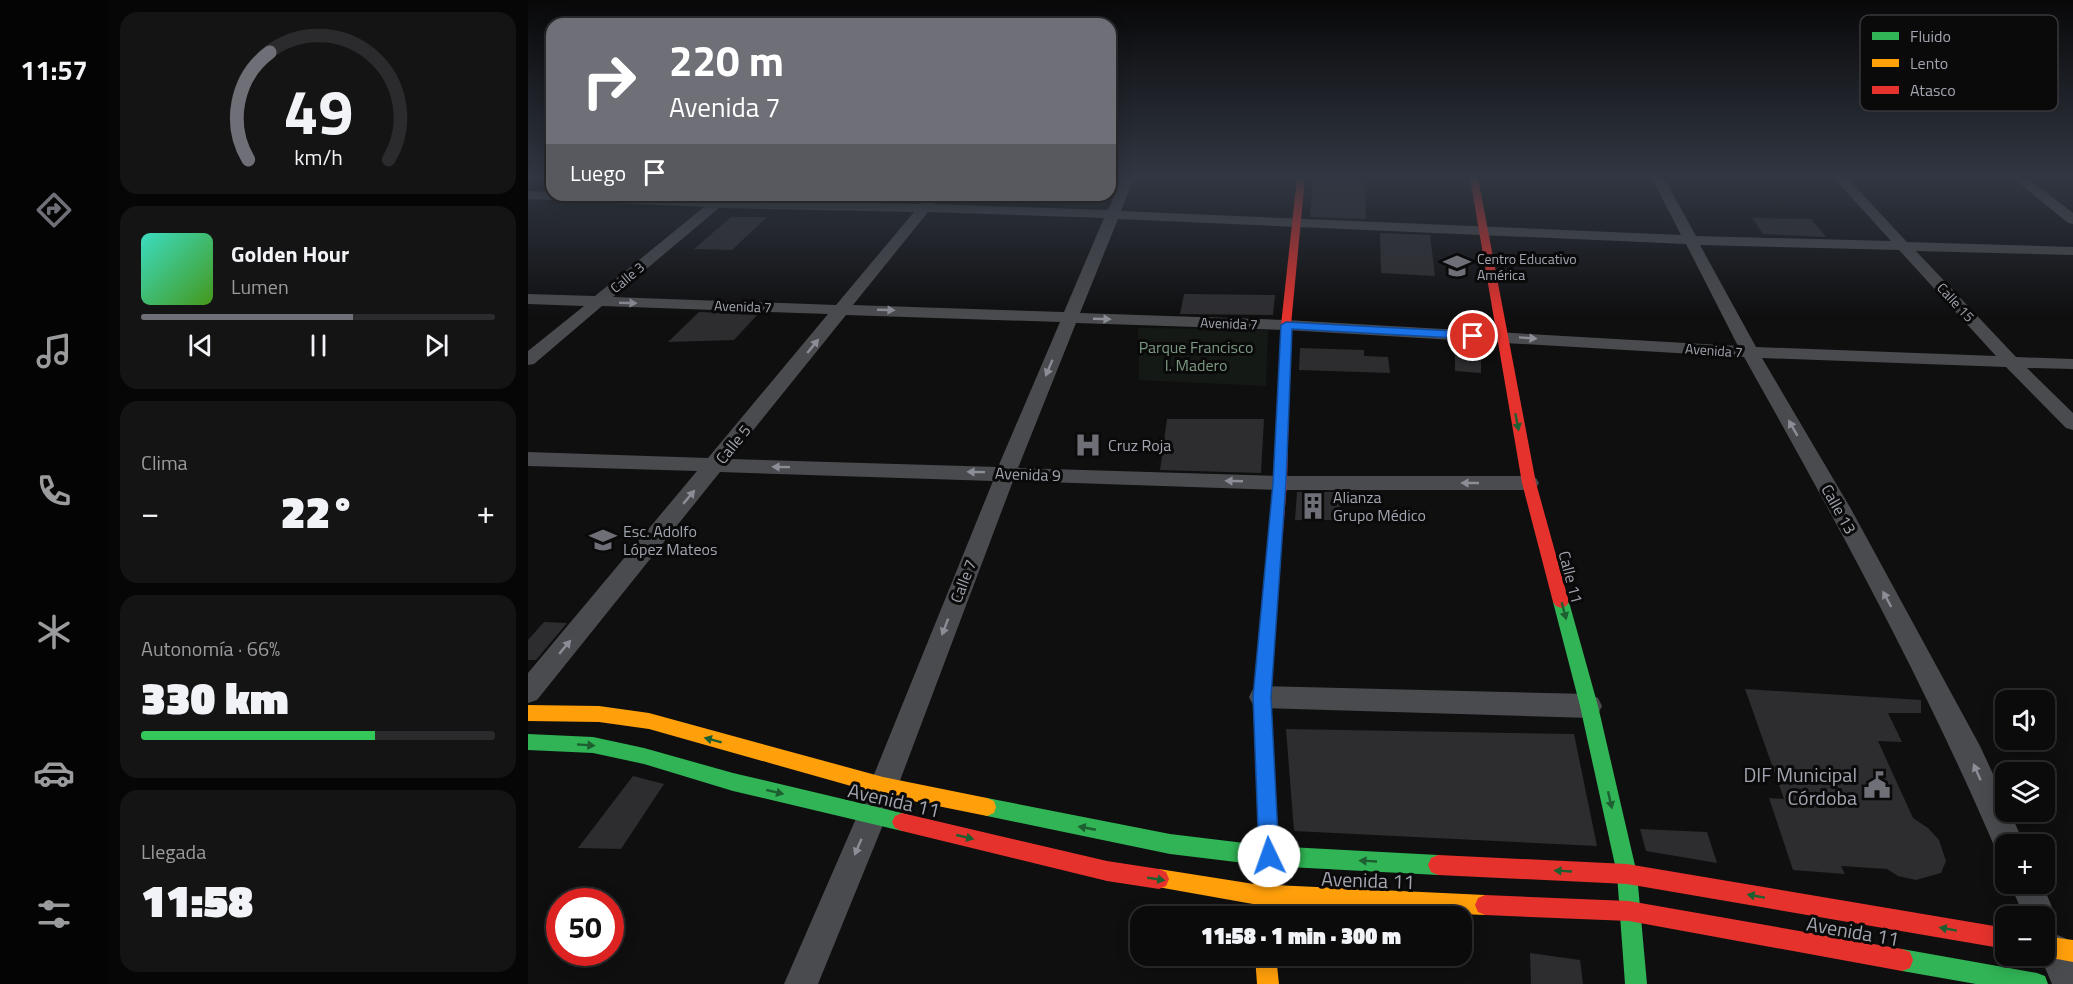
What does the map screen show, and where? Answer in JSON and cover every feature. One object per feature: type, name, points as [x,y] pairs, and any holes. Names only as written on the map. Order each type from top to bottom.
[{"type":"main road","points":[[1263,906],[1262,895],[1269,856],[1262,697],[1280,483],[1286,325],[1296,224]]},
{"type":"main road","name":"Calle 11","points":[[1484,224],[1529,483],[1589,706],[1627,874],[1636,984]]},
{"type":"main road","name":"Avenida 11","points":[[528,713],[599,714],[649,721],[883,786],[1170,844],[1269,856],[1627,874],[1995,937]]},
{"type":"main road","name":"Avenida 11","points":[[528,742],[593,745],[1107,871],[1262,895],[1519,896],[1629,911],[2037,984]]},
{"type":"main road","points":[[1516,869],[1519,896]]},
{"type":"main road","points":[[1267,966],[1268,984]]},
{"type":"street","name":"Calle 3","points":[[528,360],[691,224]]},
{"type":"street","name":"Calle 5","points":[[528,692],[912,224]]},
{"type":"street","name":"Calle 7","points":[[801,984],[872,815],[1006,473],[1109,224]]},
{"type":"street","points":[[1357,224],[1691,240],[2073,251]]},
{"type":"street","name":"Calle 13","points":[[1682,224],[1750,352],[1840,509],[1970,755],[2005,834]]},
{"type":"street","name":"Calle 15","points":[[1883,224],[2012,363],[2073,424]]},
{"type":"street","name":"Avenida 7","points":[[528,299],[1286,325],[1750,352],[2073,364]]},
{"type":"street","name":"Avenida 9","points":[[528,459],[1280,483],[1529,483]]},
{"type":"street","points":[[1262,697],[1589,706]]},
{"type":"street","points":[[2055,946],[2069,984]]},
{"type":"green space","name":"Parque Francisco I. Madero","points":[[1138,328],[1268,330],[1266,386],[1139,380]]},
{"type":"building","points":[[723,224],[760,224],[732,250],[694,249]]},
{"type":"building","points":[[1756,224],[1815,224],[1826,237],[1763,234]]},
{"type":"building","points":[[1380,233],[1430,235],[1435,276],[1381,273]]},
{"type":"building","points":[[1184,294],[1275,295],[1273,315],[1180,314]]},
{"type":"building","points":[[699,312],[758,314],[734,340],[668,342]]},
{"type":"building","points":[[1300,348],[1364,350],[1364,356],[1388,357],[1390,373],[1299,370]]},
{"type":"building","points":[[1455,353],[1481,355],[1481,373],[1455,371]]},
{"type":"building","points":[[1167,419],[1264,419],[1261,473],[1160,470]]},
{"type":"building","name":"Alianza Grupo Médico","points":[[1297,492],[1337,492],[1343,520],[1295,520]]},
{"type":"building","points":[[544,622],[567,623],[536,660],[528,660],[528,640]]},
{"type":"building","name":"DIF Municipal Córdoba","points":[[1745,689],[1921,700],[1921,713],[1888,713],[1902,742],[1878,741],[1913,818],[1928,828],[1939,840],[1946,861],[1941,873],[1916,880],[1898,876],[1887,869],[1841,866],[1845,874],[1793,870],[1769,798],[1784,799]]},
{"type":"building","points":[[1286,729],[1574,734],[1597,846],[1294,831]]},
{"type":"building","points":[[633,776],[664,784],[621,849],[578,848]]},
{"type":"building","points":[[1640,829],[1707,832],[1717,863],[1646,851]]},
{"type":"building","points":[[1530,953],[1580,960],[1583,984],[1531,984]]},
{"type":"traffic: fast","points":[[1561,602],[1589,706],[1627,874],[1636,984]]},
{"type":"traffic: fast","points":[[528,742],[593,745],[644,756],[733,782],[902,822]]},
{"type":"traffic: fast","points":[[987,807],[1170,844],[1269,856],[1438,865]]},
{"type":"traffic: fast","points":[[1902,960],[2037,984]]},
{"type":"traffic: slow","points":[[1263,906],[1262,895],[1269,856],[1262,697],[1274,556]]},
{"type":"traffic: slow","points":[[528,713],[599,714],[649,721],[883,786],[987,807]]},
{"type":"traffic: slow","points":[[1159,879],[1262,895],[1485,905]]},
{"type":"traffic: slow","points":[[2055,948],[2073,951]]},
{"type":"traffic: slow","points":[[1267,966],[1268,984]]},
{"type":"traffic: jam","points":[[1274,556],[1280,483],[1286,325],[1296,224]]},
{"type":"traffic: jam","points":[[1482,224],[1529,483],[1561,602]]},
{"type":"traffic: jam","points":[[902,822],[1107,871],[1159,879]]},
{"type":"traffic: jam","points":[[1438,865],[1627,874],[1995,937]]},
{"type":"traffic: jam","points":[[1485,905],[1629,911],[1902,960]]},
{"type":"place","name":"Centro Educativo América","points":[[1457,266]]},
{"type":"place","name":"Cruz Roja","points":[[1088,445]]},
{"type":"place","name":"Alianza Grupo Médico","points":[[1313,506]]},
{"type":"place","name":"Esc. Adolfo López Mateos","points":[[603,540]]},
{"type":"place","name":"DIF Municipal Córdoba","points":[[1877,785]]},
{"type":"route","points":[[1269,856],[1262,697],[1280,483],[1286,325],[1473,336]]}]
